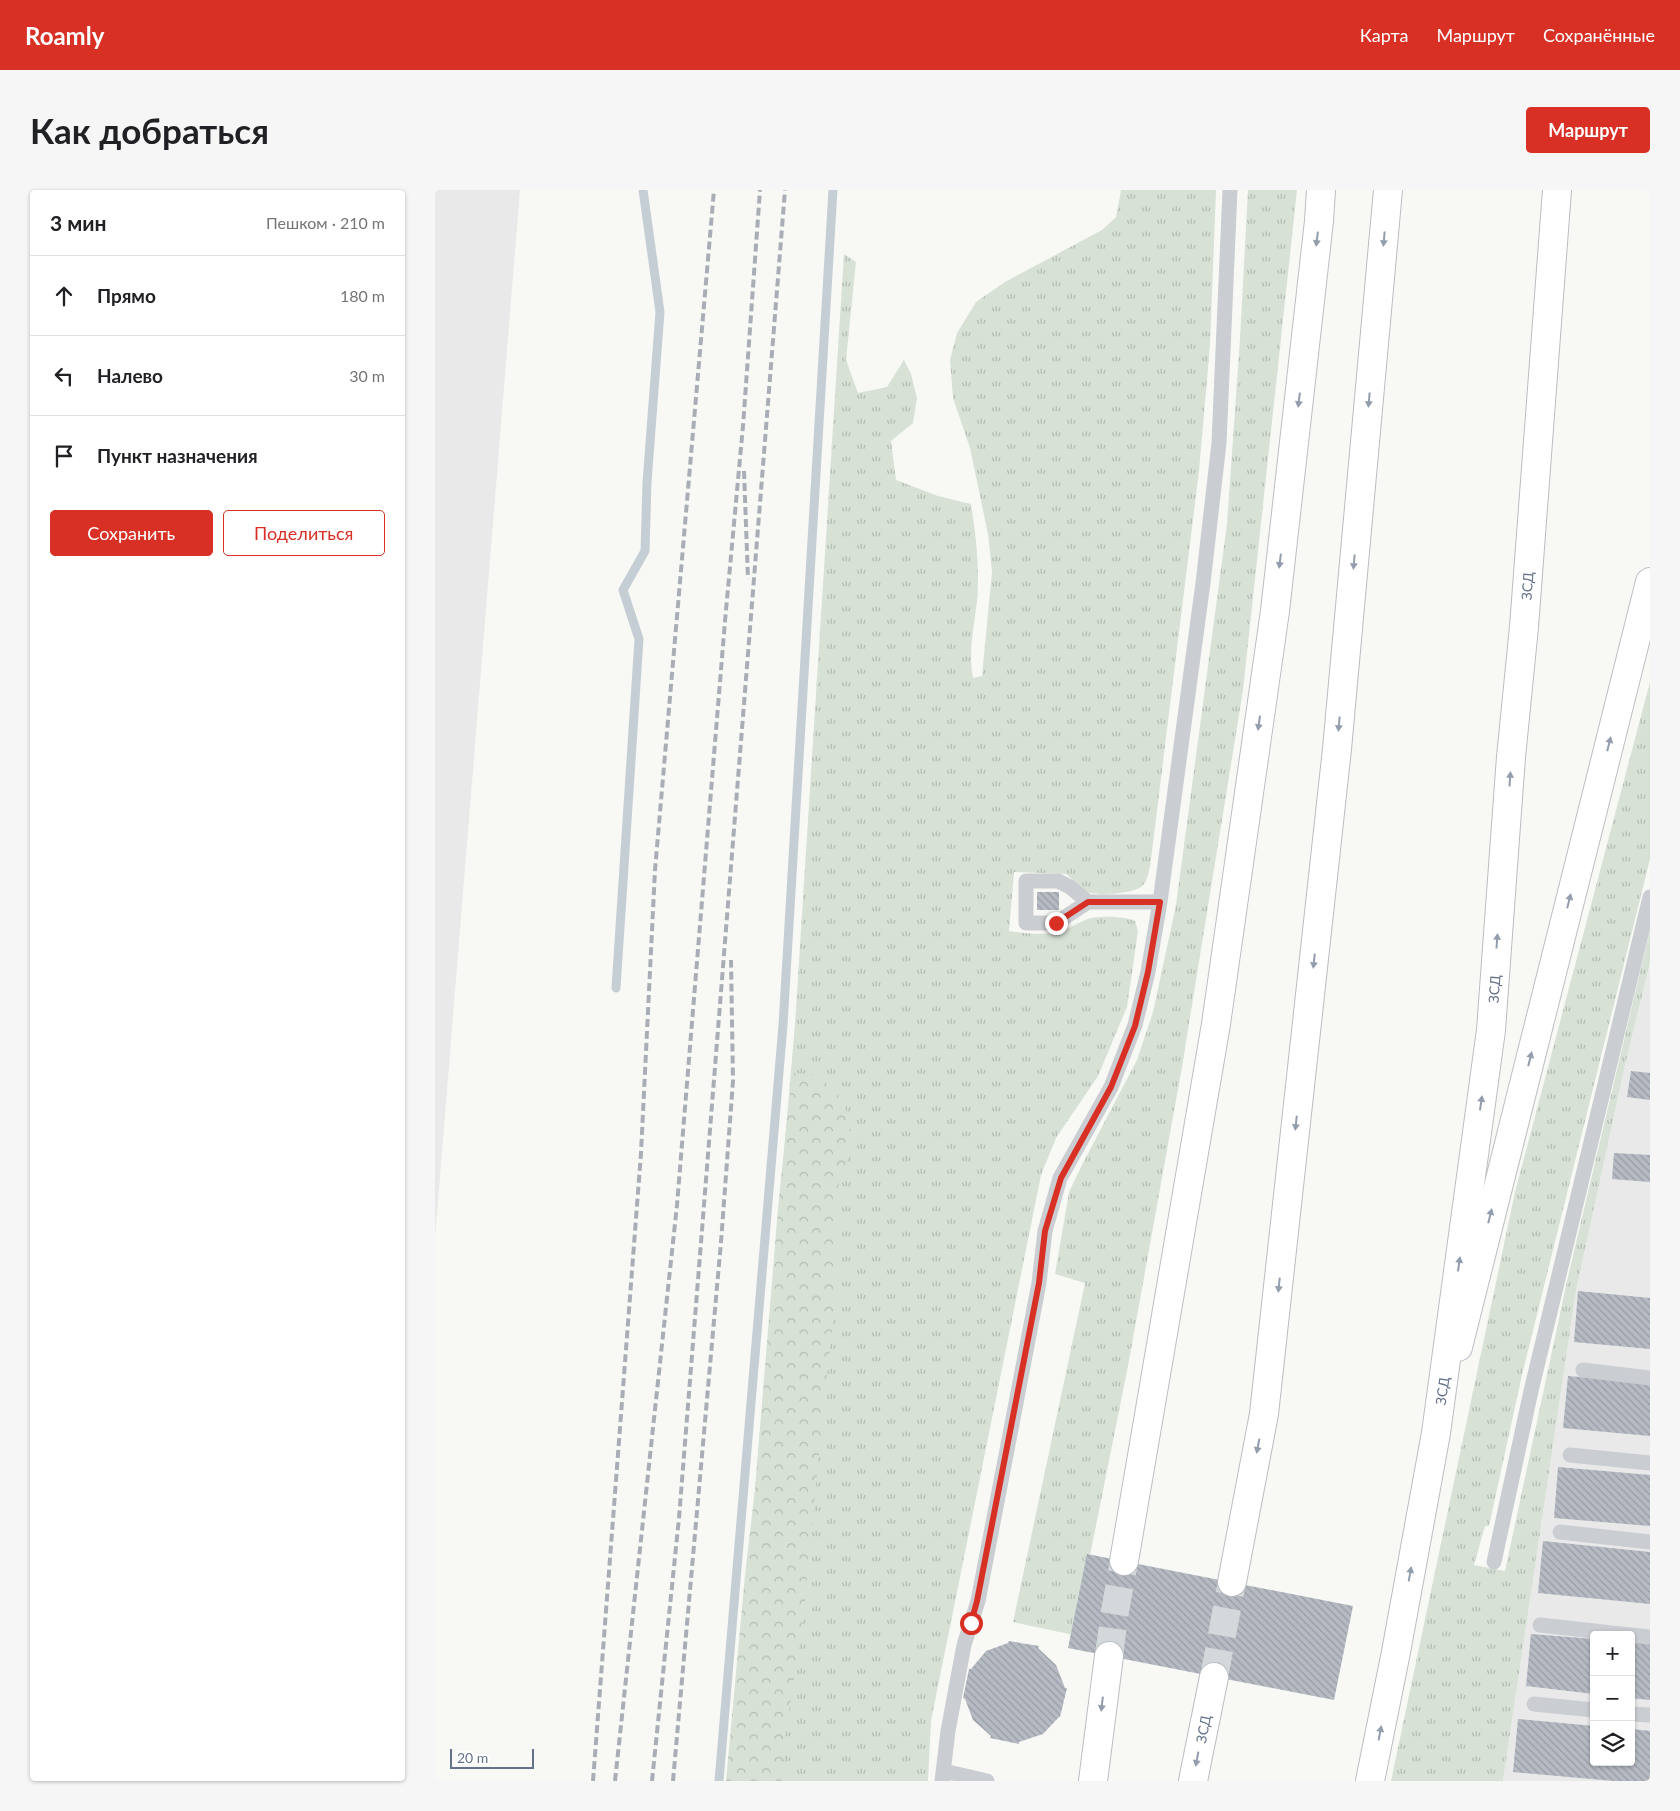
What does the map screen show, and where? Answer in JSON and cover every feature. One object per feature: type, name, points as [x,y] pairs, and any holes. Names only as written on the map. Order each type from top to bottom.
[{"type":"main road","points":[[1125,1561],[1212,1043],[1275,611],[1321,190]]},
{"type":"main road","points":[[1231,1582],[1265,1414],[1337,750],[1389,190]]},
{"type":"main road","name":"ЗСД","points":[[1370,1781],[1436,1434],[1491,1030],[1511,757],[1527,597],[1557,190]]},
{"type":"main road","points":[[1436,1434],[1650,582]]},
{"type":"main road","points":[[1093,1781],[1109,1656]]},
{"type":"main road","name":"ЗСД","points":[[1193,1781],[1214,1677]]},
{"type":"lane","points":[[987,1781],[943,1776],[948,1731],[965,1645],[977,1601],[1039,1283],[1045,1231],[1061,1178],[1111,1087],[1135,1026],[1148,972],[1160,902],[1203,583],[1219,443],[1230,190]]},
{"type":"lane","points":[[1494,1562],[1533,1381],[1650,897]]},
{"type":"lane","points":[[1088,902],[1160,902]]},
{"type":"lane","points":[[1583,1370],[1650,1378]]},
{"type":"lane","points":[[1570,1455],[1650,1463]]},
{"type":"lane","points":[[1560,1532],[1650,1542]]},
{"type":"lane","points":[[1540,1625],[1595,1631]]},
{"type":"lane","points":[[1635,1635],[1650,1637]]},
{"type":"lane","points":[[1534,1704],[1590,1710]]},
{"type":"lane","points":[[1635,1714],[1650,1716]]},
{"type":"shaded area","points":[[435,190],[520,190],[435,1238]]},
{"type":"shaded area","points":[[1650,964],[1650,1781],[1503,1781],[1576,1291],[1625,1065]]},
{"type":"green space","points":[[1121,190],[1216,190],[1210,345],[1199,471],[1150,867],[1146,881],[1139,888],[1107,894],[1087,892],[1066,874],[1014,872],[1009,931],[1036,934],[1052,933],[1096,917],[1118,917],[1135,921],[1138,931],[1127,1007],[1098,1076],[1056,1138],[1041,1175],[931,1721],[928,1781],[730,1781],[795,1024],[844,254],[856,262],[846,360],[858,393],[887,387],[904,360],[911,374],[917,398],[913,423],[891,441],[896,480],[938,496],[971,504],[978,564],[977,601],[971,649],[972,668],[973,678],[982,676],[992,572],[988,534],[970,448],[953,398],[950,360],[957,333],[976,302],[1005,282],[1102,230],[1116,217]]},
{"type":"green space","points":[[1248,190],[1297,190],[1243,690],[1182,1067],[1128,1366],[1074,1635],[1013,1622],[1085,1283],[1055,1274],[1069,1192],[1137,1060],[1153,1012],[1176,905],[1227,524]]},
{"type":"green space","points":[[1650,682],[1650,859],[1522,1375],[1489,1526],[1485,1526],[1474,1565],[1505,1571],[1567,1281],[1650,930],[1650,963],[1625,1065],[1576,1291],[1503,1781],[1391,1781],[1515,1192]]},
{"type":"green space","points":[[793,1073],[818,1075],[844,1101],[853,1141],[838,1187],[836,1233],[837,1287],[804,1612],[785,1738],[782,1781],[726,1781],[755,1489],[778,1208]]},
{"type":"building","points":[[1037,892],[1059,892],[1059,910],[1037,910]]},
{"type":"building","points":[[1631,1071],[1650,1073],[1650,1100],[1627,1097]]},
{"type":"building","points":[[1614,1153],[1650,1155],[1650,1182],[1612,1179]]},
{"type":"building","points":[[1578,1291],[1650,1298],[1650,1349],[1574,1342]]},
{"type":"building","points":[[1568,1376],[1650,1383],[1650,1436],[1563,1428]]},
{"type":"building","points":[[1558,1467],[1650,1475],[1650,1526],[1554,1518]]},
{"type":"building","points":[[1543,1541],[1650,1552],[1650,1604],[1538,1593]]},
{"type":"building","points":[[1087,1554],[1353,1606],[1334,1700],[1068,1648]]},
{"type":"building","points":[[1531,1634],[1590,1639],[1590,1694],[1526,1686]]},
{"type":"building","points":[[1009,1641],[1039,1646],[1038,1648],[1056,1665],[1065,1688],[1067,1688],[1060,1717],[1043,1734],[1019,1742],[1019,1744],[990,1738],[991,1736],[973,1720],[963,1698],[969,1669],[986,1651]]},
{"type":"building","points":[[1635,1642],[1650,1644],[1650,1700],[1635,1698]]},
{"type":"building","points":[[1518,1719],[1590,1726],[1590,1766],[1635,1766],[1635,1729],[1650,1731],[1650,1781],[1614,1781],[1513,1772]]},
{"type":"waterway","points":[[616,988],[639,639],[623,590],[645,551],[647,482],[660,312],[643,190]]},
{"type":"waterway","points":[[719,1781],[783,1025],[833,190]]},
{"type":"tunnel","points":[[1109,1656],[1124,1561]]},
{"type":"tunnel","points":[[1214,1677],[1232,1582]]},
{"type":"railway","points":[[593,1781],[641,1153],[655,870],[714,190]]},
{"type":"railway","points":[[615,1781],[677,1205],[743,426],[760,190]]},
{"type":"railway","points":[[652,1781],[679,1518],[785,190]]},
{"type":"railway","points":[[744,471],[748,579]]},
{"type":"railway","points":[[673,1781],[721,1242],[733,1081],[731,960]]},
{"type":"route","points":[[971,1623],[977,1601],[1039,1283],[1045,1231],[1061,1178],[1111,1087],[1135,1026],[1148,972],[1160,902],[1088,902],[1056,923]]}]
